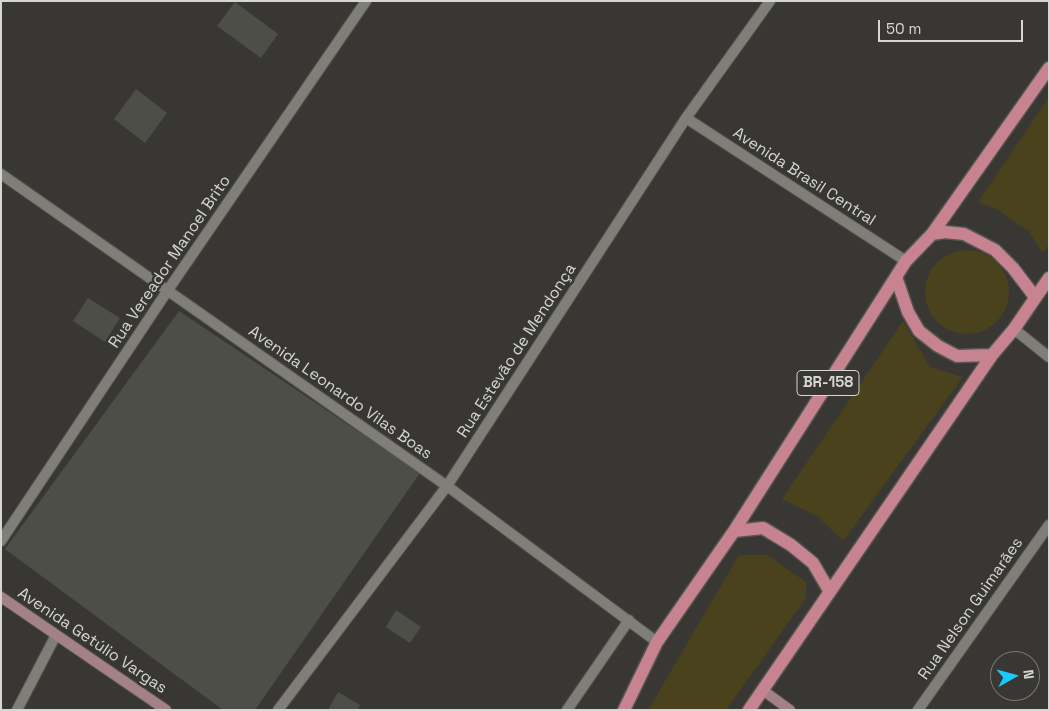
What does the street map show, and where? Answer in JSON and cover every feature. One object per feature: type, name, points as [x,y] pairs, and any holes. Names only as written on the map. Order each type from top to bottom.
[{"type":"main road","name":"BR-158","points":[[624,710],[657,642],[734,531],[906,261],[932,234],[1049,68]]},
{"type":"main road","points":[[932,234],[945,232],[964,234],[995,250],[1013,268],[1035,297]]},
{"type":"main road","points":[[896,277],[908,312],[919,331],[938,346],[957,356],[976,357],[992,355]]},
{"type":"main road","points":[[749,710],[764,691],[992,355],[1014,329],[1049,278]]},
{"type":"main road","points":[[734,531],[763,528],[791,545],[814,563],[830,592]]},
{"type":"street","name":"Rua Vereador Manoel Brito","points":[[1,541],[168,290],[366,1]]},
{"type":"street","name":"Rua Estevão de Mendonça","points":[[278,710],[447,486],[686,118],[770,1]]},
{"type":"street","name":"Avenida Brasil Central","points":[[686,118],[906,261]]},
{"type":"street","name":"Avenida Leonardo Vilas Boas","points":[[1,174],[447,486],[657,642]]},
{"type":"street","points":[[1014,329],[1049,357]]},
{"type":"street","name":"Rua Nelson Guimarães","points":[[918,710],[1049,525]]},
{"type":"street","name":"Avenida Getúlio Vargas","points":[[1,597],[166,710]]},
{"type":"street","points":[[567,710],[629,620]]},
{"type":"street","points":[[17,710],[56,635]]},
{"type":"street","points":[[764,691],[790,710]]},
{"type":"shaded area","points":[[1049,97],[1049,244],[1043,253],[1028,231],[998,210],[978,202]]},
{"type":"shaded area","points":[[967,250],[990,257],[1002,269],[1009,292],[1002,315],[990,327],[967,334],[944,327],[932,315],[925,292],[932,269],[944,257]]},
{"type":"shaded area","points":[[903,321],[930,367],[963,377],[843,541],[817,516],[782,499]]},
{"type":"shaded area","points":[[739,555],[767,555],[806,582],[806,598],[726,710],[648,710]]},
{"type":"building","points":[[235,2],[278,34],[261,58],[217,26]]},
{"type":"building","points":[[136,89],[167,113],[145,143],[114,119]]},
{"type":"building","points":[[88,298],[120,318],[105,342],[73,321]]},
{"type":"building","points":[[179,311],[420,473],[255,710],[223,710],[5,549]]},
{"type":"building","points":[[396,610],[421,627],[410,643],[386,627]]},
{"type":"building","points":[[338,692],[360,705],[358,710],[328,710]]}]
